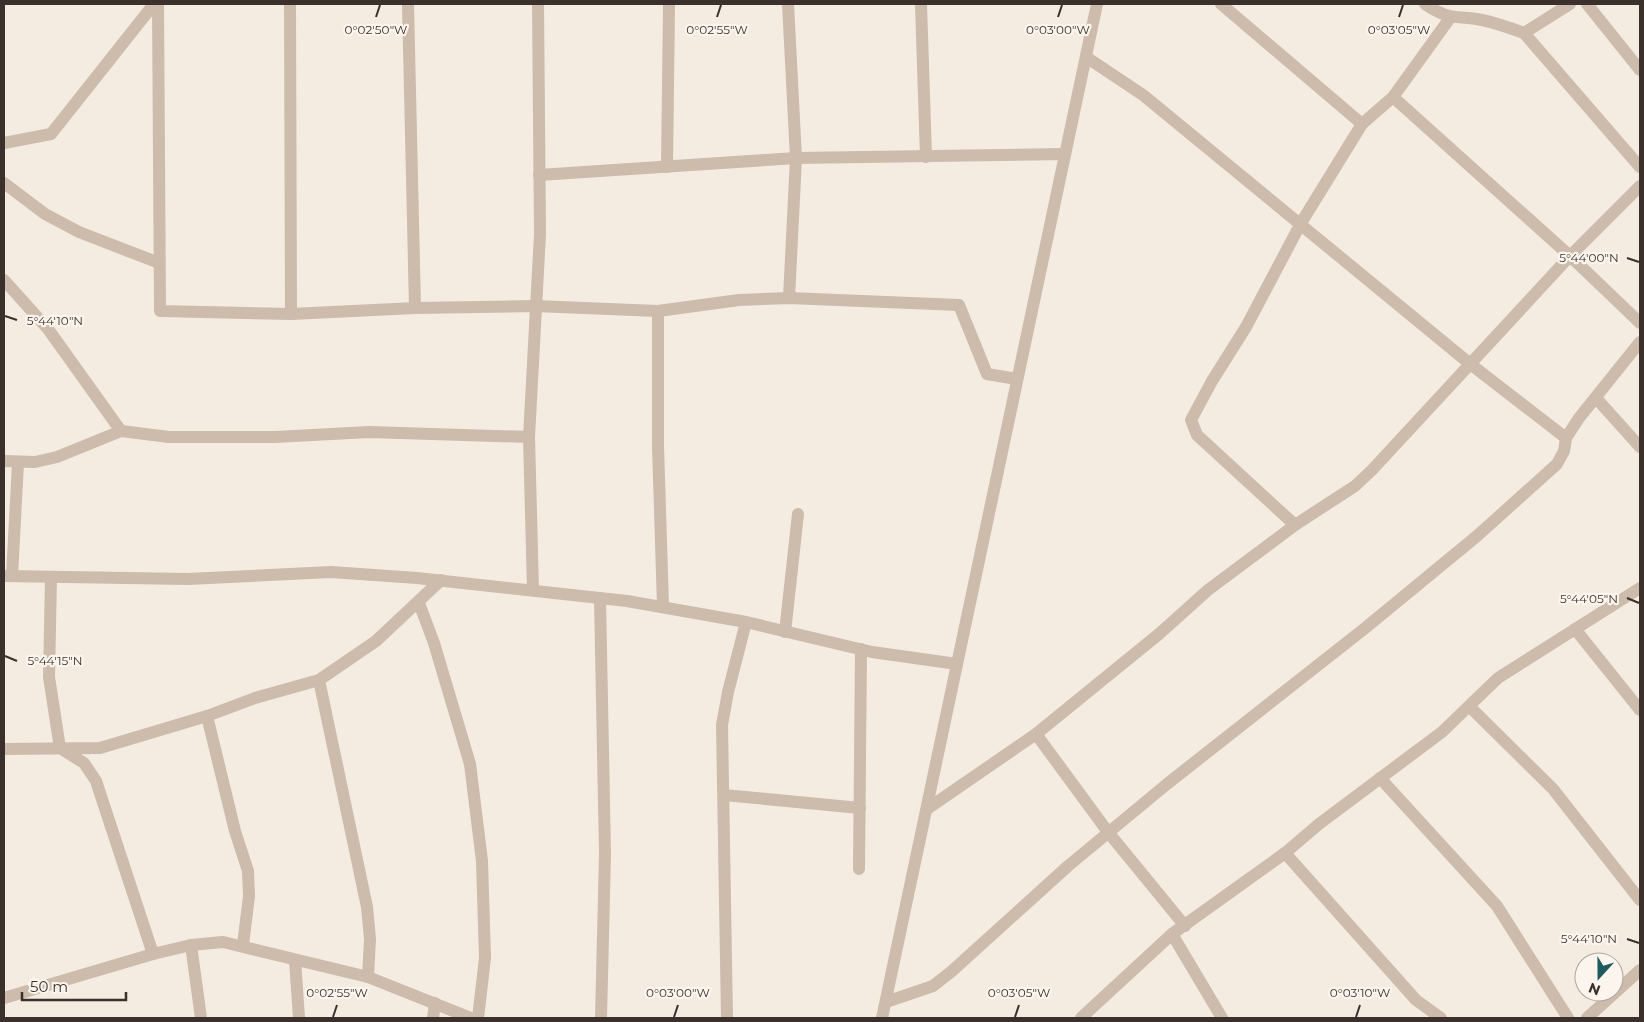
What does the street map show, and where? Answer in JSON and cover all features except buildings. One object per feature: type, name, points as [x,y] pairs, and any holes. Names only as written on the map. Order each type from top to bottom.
[{"type":"street","points":[[4,143],[52,134],[154,4]]},
{"type":"street","points":[[158,4],[160,311],[291,314],[415,308],[535,306],[658,310],[739,300],[789,298],[959,305],[987,374],[1017,379]]},
{"type":"street","points":[[290,4],[289,221],[291,314]]},
{"type":"street","points":[[408,4],[415,308]]},
{"type":"street","points":[[533,590],[529,437],[540,234],[538,4]]},
{"type":"street","points":[[667,167],[669,4]]},
{"type":"street","points":[[788,4],[796,158],[789,298]]},
{"type":"street","points":[[921,4],[926,157]]},
{"type":"street","points":[[882,1018],[1097,4]]},
{"type":"street","points":[[1221,4],[1362,124]]},
{"type":"street","points":[[1425,4],[1450,18],[1480,20],[1504,25],[1524,34],[1640,167]]},
{"type":"street","points":[[1524,34],[1570,4]]},
{"type":"street","points":[[1587,4],[1640,70]]},
{"type":"street","points":[[1295,525],[1197,435],[1191,420],[1212,381],[1246,327],[1301,223],[1362,124],[1394,97],[1450,18]]},
{"type":"street","points":[[1086,57],[1143,95],[1301,223],[1469,364],[1566,438]]},
{"type":"street","points":[[1394,97],[1570,256],[1640,323]]},
{"type":"street","points":[[539,175],[796,158],[1065,154]]},
{"type":"street","points":[[4,183],[45,214],[79,232],[159,263]]},
{"type":"street","points":[[927,809],[1036,734],[1159,634],[1208,590],[1295,525],[1355,486],[1570,256],[1640,186]]},
{"type":"street","points":[[4,280],[48,329],[120,431]]},
{"type":"street","points":[[658,310],[658,446],[663,606]]},
{"type":"street","points":[[886,1002],[933,986],[1108,832],[1477,536],[1558,464],[1564,451],[1566,438],[1640,342]]},
{"type":"street","points":[[1596,398],[1640,447]]},
{"type":"street","points":[[4,461],[18,463],[57,457],[120,431],[169,437],[275,438],[369,432],[529,437]]},
{"type":"street","points":[[18,463],[8,576],[188,578],[331,572],[441,580],[663,606],[746,622],[861,650],[957,664]]},
{"type":"street","points":[[785,632],[798,514]]},
{"type":"street","points":[[51,577],[50,677],[60,748],[84,763],[96,781],[153,954]]},
{"type":"street","points":[[4,749],[100,748],[207,716],[255,698],[319,680],[376,641],[419,603],[441,580]]},
{"type":"street","points":[[1081,1018],[1172,934],[1285,853],[1442,732],[1498,678],[1640,588]]},
{"type":"street","points":[[600,598],[604,854],[601,1018]]},
{"type":"street","points":[[419,603],[434,643],[470,764],[482,861],[485,958],[478,1018]]},
{"type":"street","points":[[727,1018],[722,725],[728,692],[746,622]]},
{"type":"street","points":[[1575,629],[1640,710]]},
{"type":"street","points":[[859,869],[861,650]]},
{"type":"street","points":[[319,680],[367,907],[370,939],[368,977]]},
{"type":"street","points":[[1470,707],[1554,789],[1640,900]]},
{"type":"street","points":[[207,716],[235,831],[248,871],[249,896],[243,945]]},
{"type":"street","points":[[1036,734],[1108,832],[1185,926]]},
{"type":"street","points":[[1380,778],[1497,906],[1568,1018]]},
{"type":"street","points":[[724,796],[860,808]]},
{"type":"street","points":[[1285,853],[1416,1000],[1441,1018]]},
{"type":"street","points":[[1172,934],[1222,1018]]},
{"type":"street","points":[[4,998],[153,954],[223,942],[243,945],[295,960],[368,977],[471,1018]]},
{"type":"street","points":[[191,946],[201,1018]]},
{"type":"street","points":[[295,960],[299,1018]]},
{"type":"street","points":[[1587,1018],[1640,970]]},
{"type":"street","points":[[433,1018],[435,1003]]}]
